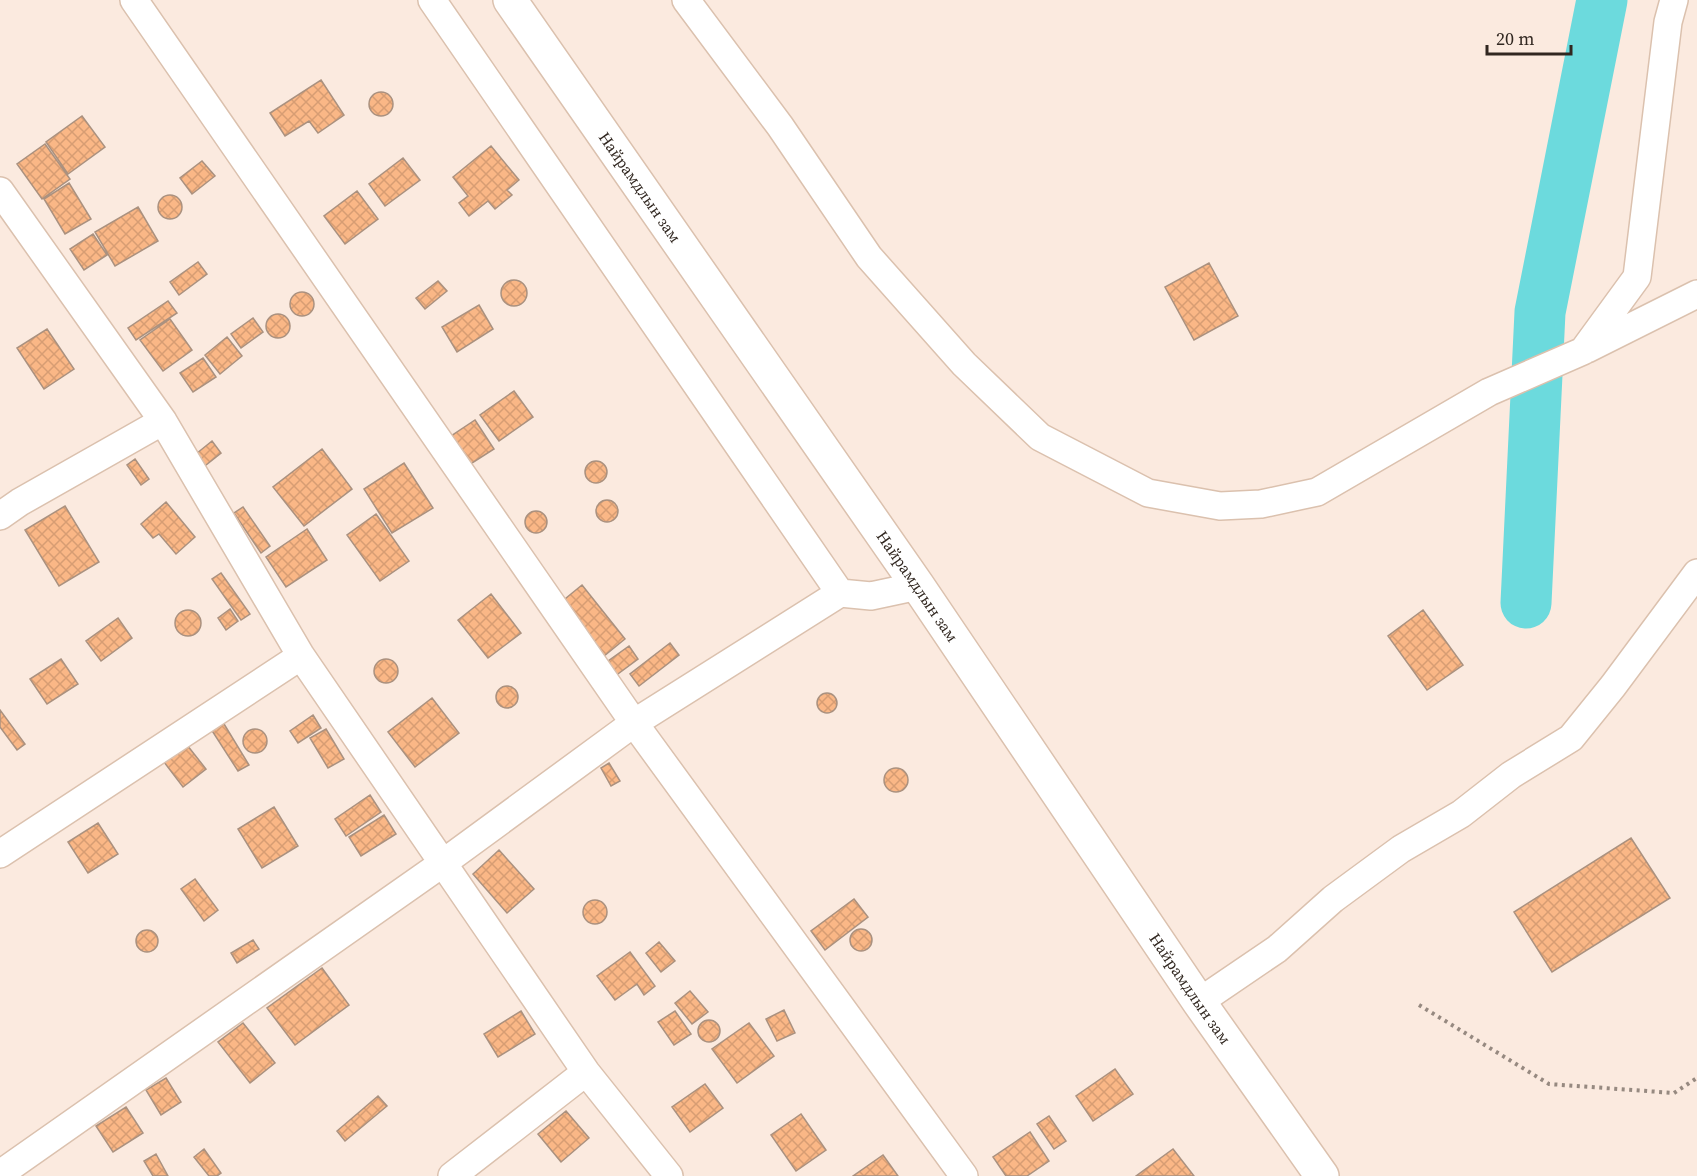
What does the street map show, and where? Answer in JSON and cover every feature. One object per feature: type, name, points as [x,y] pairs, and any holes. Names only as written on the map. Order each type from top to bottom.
[{"type":"main road","name":"Найрамдлын зам","points":[[510,0],[918,586],[1199,1002],[1322,1176]]},
{"type":"street","points":[[134,0],[634,723],[963,1176]]},
{"type":"street","points":[[432,0],[840,593]]},
{"type":"street","points":[[686,0],[780,126],[869,257],[964,364],[1040,437],[1148,493],[1220,506],[1261,504],[1317,492],[1489,392],[1581,352],[1697,294]]},
{"type":"street","points":[[1581,352],[1638,277],[1668,22],[1674,0]]},
{"type":"street","points":[[3,201],[163,421],[301,656],[586,1072],[669,1176]]},
{"type":"street","points":[[0,516],[20,502],[163,421]]},
{"type":"street","points":[[1199,1002],[1277,949],[1333,899],[1401,849],[1461,814],[1511,775],[1571,738],[1697,573]]},
{"type":"street","points":[[0,1174],[443,863],[634,723],[840,593],[871,597],[918,586]]},
{"type":"street","points":[[0,854],[301,656]]},
{"type":"street","points":[[452,1176],[586,1072]]},
{"type":"path","points":[[1419,1005],[1550,1084],[1674,1093],[1697,1078]]},
{"type":"building","points":[[321,80],[344,115],[318,133],[309,121],[285,136],[270,113]]},
{"type":"building","points":[[381,92],[386,93],[392,99],[392,109],[386,115],[381,116],[376,115],[370,109],[369,104],[370,99],[376,93]]},
{"type":"building","points":[[82,116],[105,147],[68,174],[46,142]]},
{"type":"building","points":[[45,144],[70,179],[42,199],[17,164]]},
{"type":"building","points":[[491,146],[519,180],[507,190],[512,195],[495,209],[488,201],[469,216],[459,203],[468,196],[453,177]]},
{"type":"building","points":[[403,158],[420,180],[385,206],[369,184]]},
{"type":"building","points":[[202,161],[215,176],[192,194],[180,178]]},
{"type":"building","points":[[69,183],[91,219],[65,234],[44,199]]},
{"type":"building","points":[[357,191],[378,219],[345,244],[324,216]]},
{"type":"building","points":[[170,195],[179,198],[182,207],[179,216],[170,219],[161,216],[158,207],[161,198]]},
{"type":"building","points":[[138,207],[158,241],[115,266],[95,232]]},
{"type":"building","points":[[93,234],[107,255],[84,270],[70,249]]},
{"type":"building","points":[[198,262],[207,274],[179,295],[170,282]]},
{"type":"building","points":[[1209,263],[1238,316],[1194,340],[1165,287]]},
{"type":"building","points":[[514,280],[523,284],[527,293],[523,302],[514,306],[505,302],[501,293],[505,284]]},
{"type":"building","points":[[438,281],[447,291],[425,309],[416,298]]},
{"type":"building","points":[[302,292],[307,293],[313,299],[313,309],[307,315],[302,316],[297,315],[291,309],[290,304],[291,299],[297,293]]},
{"type":"building","points":[[168,301],[177,313],[136,340],[128,328]]},
{"type":"building","points":[[479,305],[493,329],[457,352],[442,327]]},
{"type":"building","points":[[278,314],[283,315],[289,321],[289,331],[283,337],[278,338],[273,337],[267,331],[266,326],[267,321],[273,315]]},
{"type":"building","points":[[253,318],[263,332],[241,348],[231,334]]},
{"type":"building","points":[[170,319],[192,350],[163,371],[140,340]]},
{"type":"building","points":[[47,329],[74,369],[44,389],[17,348]]},
{"type":"building","points":[[227,337],[242,356],[220,374],[205,355]]},
{"type":"building","points":[[203,358],[216,377],[193,392],[180,373]]},
{"type":"building","points":[[514,391],[533,417],[499,441],[480,415]]},
{"type":"building","points":[[475,420],[494,449],[469,465],[451,436]]},
{"type":"building","points":[[212,441],[221,453],[201,469],[191,458]]},
{"type":"building","points":[[322,449],[352,489],[304,526],[273,487]]},
{"type":"building","points":[[135,459],[149,479],[141,485],[127,465]]},
{"type":"building","points":[[596,461],[604,464],[607,472],[604,480],[596,483],[588,480],[585,472],[588,464]]},
{"type":"building","points":[[404,463],[433,508],[392,533],[364,489]]},
{"type":"building","points":[[607,500],[615,503],[618,511],[615,519],[607,522],[599,519],[596,511],[599,503]]},
{"type":"building","points":[[166,502],[195,537],[176,554],[159,534],[153,538],[141,524]]},
{"type":"building","points":[[65,506],[99,562],[59,586],[25,530]]},
{"type":"building","points":[[243,507],[270,546],[261,553],[234,513]]},
{"type":"building","points":[[536,511],[544,514],[547,522],[544,530],[536,533],[528,530],[525,522],[528,514]]},
{"type":"building","points":[[376,514],[409,561],[380,581],[347,535]]},
{"type":"building","points":[[307,529],[327,560],[286,587],[266,557]]},
{"type":"building","points":[[221,573],[250,614],[241,620],[212,579]]},
{"type":"building","points":[[582,585],[625,639],[598,661],[555,607]]},
{"type":"building","points":[[491,594],[521,633],[488,658],[458,620]]},
{"type":"building","points":[[230,609],[238,621],[226,630],[218,618]]},
{"type":"building","points":[[188,610],[197,614],[201,623],[197,632],[188,636],[179,632],[175,623],[179,614]]},
{"type":"building","points":[[1423,610],[1463,665],[1427,690],[1388,636]]},
{"type":"building","points":[[118,618],[132,638],[101,661],[86,641]]},
{"type":"building","points":[[670,643],[679,655],[639,686],[630,674]]},
{"type":"building","points":[[629,646],[638,659],[607,682],[597,669]]},
{"type":"building","points":[[61,659],[78,684],[47,704],[30,679]]},
{"type":"building","points":[[386,659],[391,660],[397,666],[397,676],[391,682],[386,683],[381,682],[375,676],[374,671],[375,666],[381,660]]},
{"type":"building","points":[[507,686],[515,689],[518,697],[515,705],[507,708],[499,705],[496,697],[499,689]]},
{"type":"building","points":[[823,693],[831,693],[837,699],[837,707],[831,713],[823,713],[817,707],[817,699]]},
{"type":"building","points":[[432,698],[459,733],[415,767],[388,732]]},
{"type":"building","points":[[0,710],[25,744],[17,750],[0,727]]},
{"type":"building","points":[[313,715],[321,728],[298,743],[290,731]]},
{"type":"building","points":[[221,719],[249,765],[238,771],[209,726]]},
{"type":"building","points":[[255,729],[263,733],[267,741],[263,749],[255,753],[247,749],[243,741],[247,733]]},
{"type":"building","points":[[326,729],[344,759],[328,768],[310,738]]},
{"type":"building","points":[[187,745],[206,769],[183,787],[164,762]]},
{"type":"building","points":[[609,763],[620,781],[611,786],[601,768]]},
{"type":"building","points":[[896,768],[901,769],[907,775],[907,785],[901,791],[896,792],[891,791],[885,785],[884,780],[885,775],[891,769]]},
{"type":"building","points":[[370,795],[381,812],[346,836],[335,819]]},
{"type":"building","points":[[274,807],[298,846],[262,868],[238,829]]},
{"type":"building","points":[[384,815],[396,834],[361,856],[349,837]]},
{"type":"building","points":[[98,823],[118,854],[88,873],[68,842]]},
{"type":"building","points":[[1631,838],[1670,898],[1552,972],[1514,912]]},
{"type":"building","points":[[499,850],[534,889],[507,913],[473,874]]},
{"type":"building","points":[[195,879],[218,910],[204,921],[181,889]]},
{"type":"building","points":[[854,899],[868,917],[825,950],[811,931]]},
{"type":"building","points":[[595,900],[600,901],[606,907],[606,917],[600,923],[595,924],[590,923],[584,917],[583,912],[584,907],[590,901]]},
{"type":"building","points":[[861,929],[871,936],[872,940],[865,950],[861,951],[851,944],[850,940],[857,930]]},
{"type":"building","points":[[147,930],[155,933],[158,941],[155,949],[147,952],[139,949],[136,941],[139,933]]},
{"type":"building","points":[[253,940],[259,949],[237,963],[231,953]]},
{"type":"building","points":[[659,942],[675,961],[661,972],[646,953]]},
{"type":"building","points":[[630,952],[655,986],[644,995],[637,984],[615,1000],[597,976]]},
{"type":"building","points":[[322,968],[349,1005],[295,1045],[267,1008]]},
{"type":"building","points":[[690,991],[708,1012],[692,1024],[675,1003]]},
{"type":"building","points":[[784,1010],[795,1033],[777,1041],[766,1019]]},
{"type":"building","points":[[521,1011],[535,1034],[498,1057],[484,1034]]},
{"type":"building","points":[[675,1011],[691,1034],[674,1045],[658,1022]]},
{"type":"building","points":[[709,1020],[717,1023],[720,1031],[717,1039],[709,1042],[701,1039],[698,1031],[701,1023]]},
{"type":"building","points":[[243,1023],[275,1063],[250,1083],[218,1042]]},
{"type":"building","points":[[749,1023],[774,1056],[737,1083],[712,1049]]},
{"type":"building","points":[[1115,1069],[1133,1094],[1093,1121],[1076,1096]]},
{"type":"building","points":[[166,1078],[181,1102],[161,1115],[146,1090]]},
{"type":"building","points":[[705,1084],[723,1108],[690,1132],[672,1107]]},
{"type":"building","points":[[378,1096],[387,1106],[345,1141],[337,1131]]},
{"type":"building","points":[[126,1107],[143,1133],[113,1152],[96,1126]]},
{"type":"building","points":[[566,1111],[589,1138],[561,1162],[538,1134]]},
{"type":"building","points":[[801,1114],[826,1150],[796,1171],[771,1135]]},
{"type":"building","points":[[1049,1116],[1066,1141],[1054,1149],[1037,1124]]},
{"type":"building","points":[[1030,1132],[1049,1161],[1027,1176],[1006,1176],[993,1157]]},
{"type":"building","points":[[204,1149],[221,1173],[217,1176],[209,1176],[194,1157]]},
{"type":"building","points":[[1173,1149],[1194,1176],[1136,1176]]},
{"type":"building","points":[[156,1154],[168,1176],[153,1176],[144,1161]]},
{"type":"building","points":[[883,1155],[898,1176],[853,1176]]},
{"type":"waterway","points":[[1526,603],[1540,312],[1602,0]]}]
